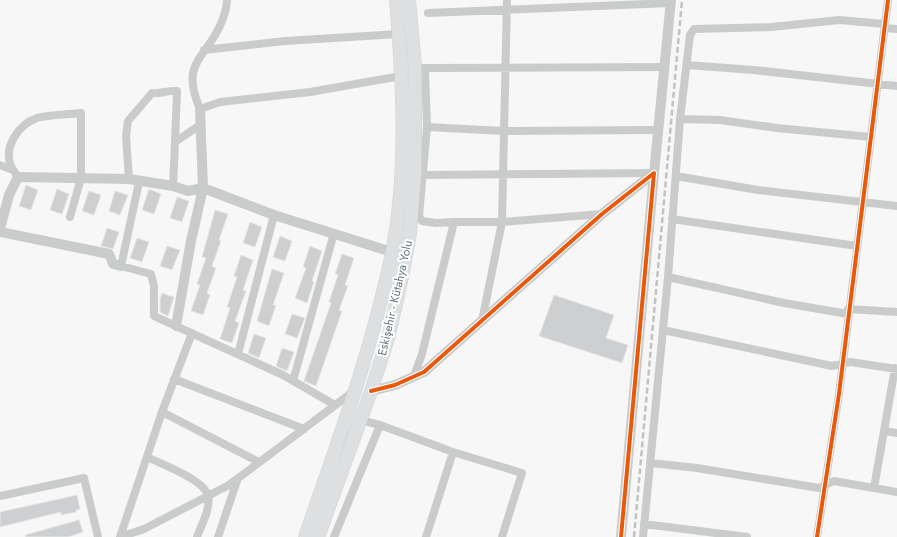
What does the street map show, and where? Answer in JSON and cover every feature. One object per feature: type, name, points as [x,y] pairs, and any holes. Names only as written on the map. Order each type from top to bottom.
[{"type":"highway","name":"Eskişehir - Kütahya Yolu","points":[[305,537],[374,328],[392,252],[401,182],[404,119],[396,0]]},
{"type":"highway","name":"Eskişehir - Kütahya Yolu","points":[[318,537],[371,391],[389,335],[410,233],[415,168],[418,67],[409,0]]},
{"type":"street","points":[[176,326],[191,241],[203,188],[200,110],[193,94],[192,75],[204,50],[218,32],[227,7],[227,0]]},
{"type":"street","points":[[482,321],[502,222],[507,0]]},
{"type":"street","points":[[817,537],[826,485],[842,364],[888,0]]},
{"type":"street","points":[[428,13],[507,11],[671,2],[663,67],[621,537]]},
{"type":"street","points":[[643,537],[668,277],[680,120],[690,35],[694,29],[772,27],[839,20],[897,29]]},
{"type":"street","points":[[204,50],[285,41],[399,34]]},
{"type":"street","points":[[686,65],[754,70],[897,86]]},
{"type":"street","points":[[418,67],[506,69],[663,67]]},
{"type":"street","points":[[418,67],[425,71],[427,127],[424,175],[419,216],[422,221],[436,223],[502,222],[602,214]]},
{"type":"street","points":[[200,110],[220,102],[310,92],[401,76]]},
{"type":"street","points":[[129,179],[126,136],[128,121],[152,93],[157,94],[167,90],[177,91],[173,186]]},
{"type":"street","points":[[70,217],[81,178],[81,113],[37,118],[25,125],[16,134],[9,151],[10,165],[15,173],[0,231],[43,242],[97,250],[109,254],[113,264],[151,274],[154,286],[154,316],[293,381],[335,405]]},
{"type":"street","points":[[680,120],[720,120],[777,128],[871,137]]},
{"type":"street","points":[[175,142],[200,125]]},
{"type":"street","points":[[427,127],[504,131],[658,130]]},
{"type":"street","points":[[0,166],[15,173],[81,178],[129,179],[139,182],[173,186],[188,191],[203,188],[274,215],[392,252]]},
{"type":"street","points":[[424,175],[654,173]]},
{"type":"street","points":[[371,391],[395,385],[424,372],[602,214],[654,173]]},
{"type":"street","points":[[676,176],[758,190],[897,206]]},
{"type":"street","points":[[121,266],[139,182]]},
{"type":"street","points":[[238,354],[274,215]]},
{"type":"street","points":[[672,219],[857,246]]},
{"type":"street","points":[[414,376],[422,354],[454,222]]},
{"type":"street","points":[[293,381],[334,233]]},
{"type":"street","points":[[668,277],[784,304],[848,311],[897,312]]},
{"type":"street","points":[[663,330],[832,366],[850,362],[896,369],[874,488]]},
{"type":"street","points":[[192,333],[162,412],[120,537],[144,529],[208,496],[238,478],[354,391]]},
{"type":"street","points":[[174,379],[304,429]]},
{"type":"street","points":[[162,412],[260,462]]},
{"type":"street","points":[[360,420],[380,425],[453,452],[522,473],[502,537]]},
{"type":"street","points":[[334,537],[380,425]]},
{"type":"street","points":[[885,431],[897,433]]},
{"type":"street","points":[[426,537],[453,452]]},
{"type":"street","points":[[147,457],[201,484],[208,496],[207,508],[197,537]]},
{"type":"street","points":[[651,463],[697,468],[818,488],[834,481],[897,492]]},
{"type":"street","points":[[0,496],[84,478],[98,537]]},
{"type":"street","points":[[218,537],[238,478]]},
{"type":"street","points":[[644,524],[747,537]]},
{"type":"building","points":[[26,185],[38,190],[31,210],[19,206]]},
{"type":"building","points":[[57,189],[69,194],[62,214],[50,210]]},
{"type":"building","points":[[149,189],[161,194],[154,214],[142,210]]},
{"type":"building","points":[[89,191],[101,195],[94,215],[82,211]]},
{"type":"building","points":[[115,191],[128,195],[120,215],[109,211]]},
{"type":"building","points":[[177,197],[189,201],[182,222],[170,218]]},
{"type":"building","points":[[215,210],[228,214],[219,240],[221,241],[212,266],[216,268],[207,293],[210,295],[203,315],[191,311],[200,285],[197,284],[206,258],[202,257]]},
{"type":"building","points":[[250,222],[262,227],[255,247],[243,243]]},
{"type":"building","points":[[107,228],[119,232],[113,249],[101,246]]},
{"type":"building","points":[[280,236],[292,241],[285,261],[273,257]]},
{"type":"building","points":[[137,238],[149,242],[142,262],[130,258]]},
{"type":"building","points":[[167,246],[180,250],[172,270],[160,266]]},
{"type":"building","points":[[310,246],[322,251],[312,281],[314,282],[307,303],[295,298],[306,268],[303,267]]},
{"type":"building","points":[[342,254],[354,258],[345,285],[348,286],[339,310],[342,311],[316,386],[304,381],[331,303],[329,302],[338,275],[335,274]]},
{"type":"building","points":[[241,255],[253,260],[243,290],[246,291],[235,321],[239,323],[232,343],[220,339],[230,308],[227,307],[237,277],[234,276]]},
{"type":"building","points":[[272,269],[284,273],[273,305],[276,305],[269,326],[257,321]]},
{"type":"building","points":[[162,293],[174,297],[168,316],[160,312],[160,300]]},
{"type":"building","points":[[554,295],[614,315],[606,338],[628,345],[622,363],[539,336]]},
{"type":"building","points":[[292,314],[305,318],[297,338],[285,334]]},
{"type":"building","points":[[254,334],[266,338],[259,358],[248,353]]},
{"type":"building","points":[[282,348],[294,352],[287,371],[276,366]]},
{"type":"building","points":[[77,495],[80,509],[76,510],[76,512],[61,515],[61,512],[0,527],[0,512]]},
{"type":"building","points":[[79,520],[83,532],[68,537],[26,537],[25,535]]},
{"type":"railway","points":[[634,537],[682,0]]},
{"type":"cycle path","points":[[817,537],[839,394],[888,0]]},
{"type":"cycle path","points":[[371,391],[395,385],[424,372],[602,214],[654,173],[621,537]]}]
